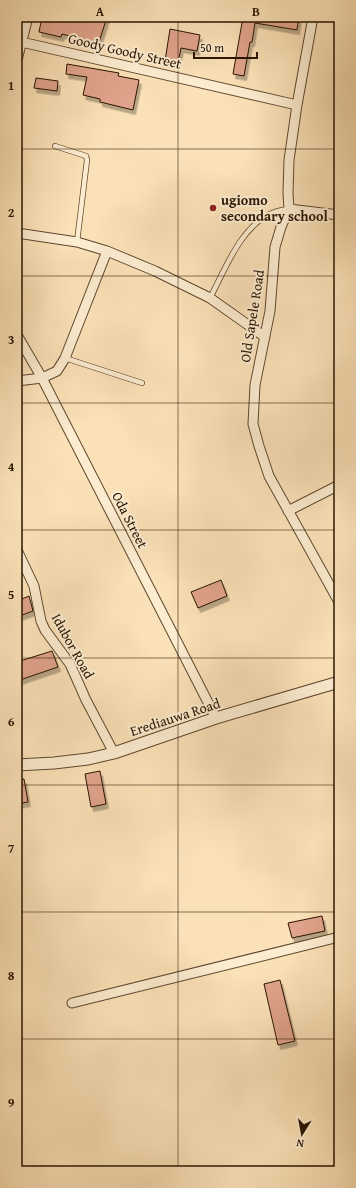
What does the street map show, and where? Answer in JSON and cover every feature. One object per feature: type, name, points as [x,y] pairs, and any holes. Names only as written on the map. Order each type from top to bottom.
[{"type":"street","points":[[17,60],[19,41],[28,17]]},
{"type":"street","name":"Old Sapele Road","points":[[313,17],[297,105],[289,160],[289,208],[275,247],[270,311],[255,385],[253,424],[269,476],[338,599]]},
{"type":"street","name":"Goody Goody Street","points":[[19,41],[297,105]]},
{"type":"street","points":[[289,208],[339,215]]},
{"type":"street","points":[[17,232],[78,242],[107,251],[156,271],[210,298],[265,337]]},
{"type":"street","points":[[17,381],[42,378],[57,371],[65,358],[107,251]]},
{"type":"street","name":"Oda Street","points":[[17,335],[42,378],[216,718]]},
{"type":"street","points":[[288,511],[339,485]]},
{"type":"street","name":"Idubor Road","points":[[17,550],[34,586],[41,621],[45,630],[70,664],[86,700],[114,753]]},
{"type":"street","name":"Erediauwa Road","points":[[17,765],[54,764],[88,759],[114,753],[216,718],[339,682]]},
{"type":"street","points":[[72,1003],[339,937]]},
{"type":"lane","points":[[55,146],[80,153],[86,156],[87,160],[78,242]]},
{"type":"lane","points":[[210,298],[239,242],[249,229],[271,213],[289,208]]},
{"type":"lane","points":[[65,358],[142,383]]},
{"type":"building","points":[[42,17],[107,17],[98,45],[85,41],[86,40],[62,34],[61,37],[39,32]]},
{"type":"building","points":[[243,17],[299,17],[297,30],[255,23],[244,76],[233,74]]},
{"type":"building","points":[[170,29],[200,35],[197,51],[181,48],[178,63],[165,61]]},
{"type":"building","points":[[67,64],[119,73],[118,76],[139,80],[133,110],[100,102],[100,99],[83,95],[87,77],[66,74]]},
{"type":"building","points":[[36,78],[58,81],[57,91],[34,88]]},
{"type":"building","points":[[221,580],[227,596],[198,608],[191,592]]},
{"type":"building","points":[[29,596],[33,611],[17,617],[17,601]]},
{"type":"building","points":[[52,651],[58,667],[17,681],[17,662]]},
{"type":"building","points":[[100,771],[106,804],[91,807],[85,774]]},
{"type":"building","points":[[24,779],[28,802],[17,804],[17,780]]},
{"type":"building","points":[[322,916],[325,931],[292,938],[288,923]]},
{"type":"building","points":[[280,980],[295,1041],[278,1045],[264,984]]},
{"type":"place","name":"ugiomo secondary school","points":[[213,208]]}]
